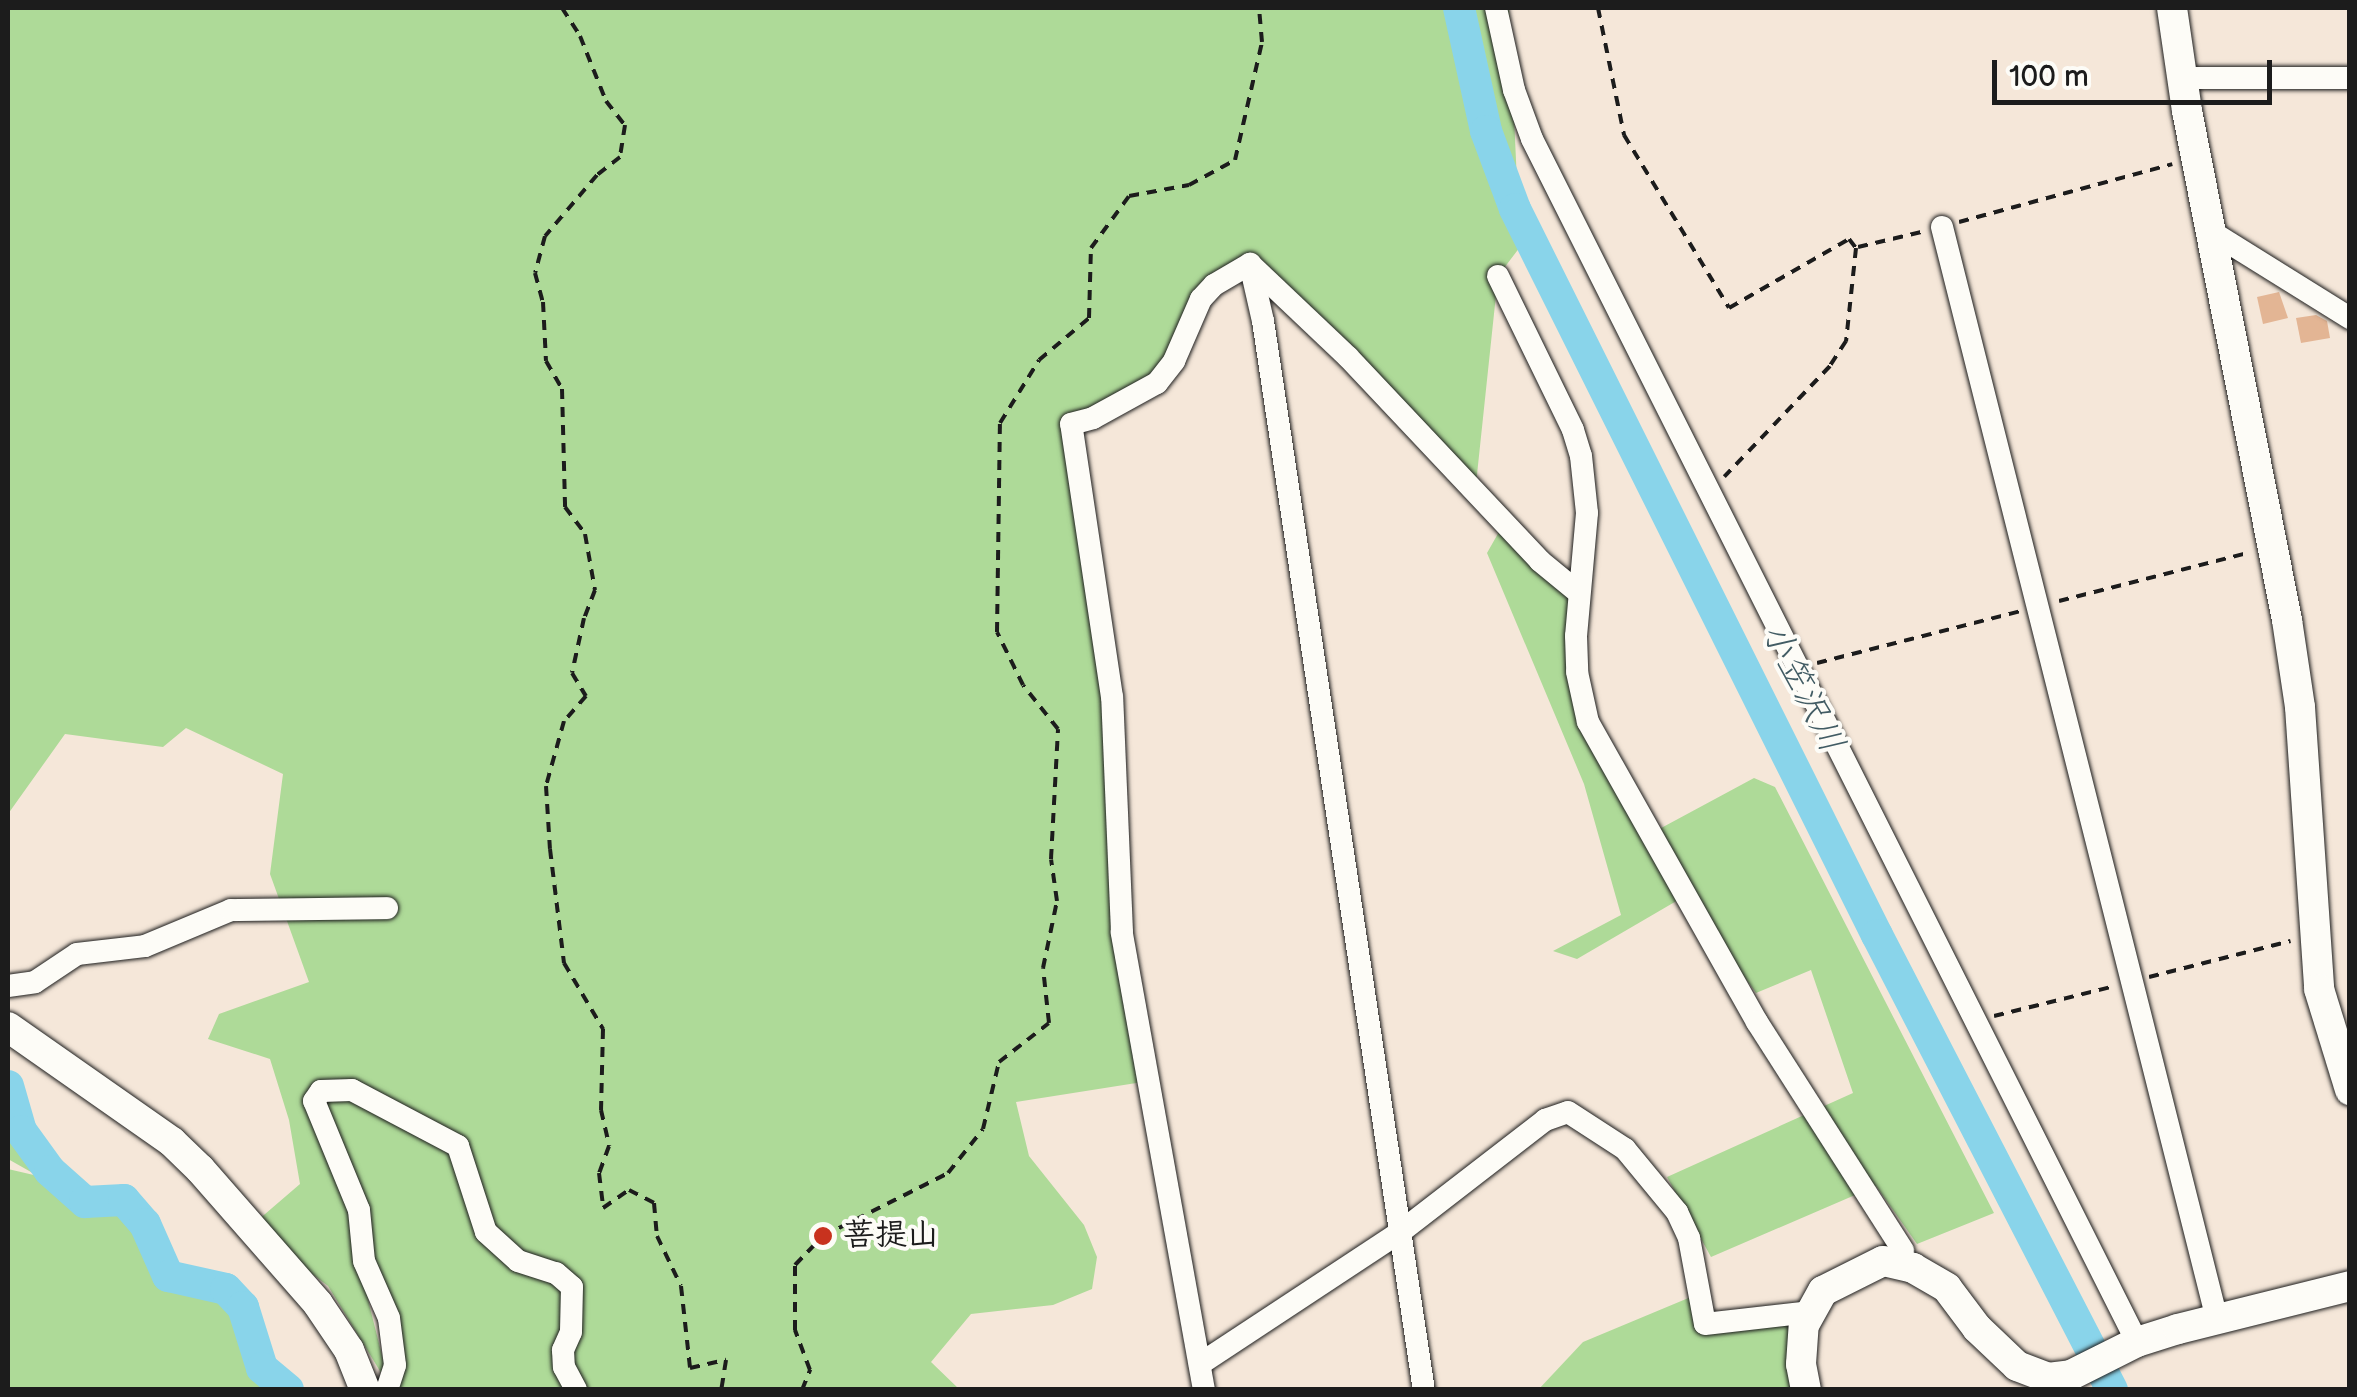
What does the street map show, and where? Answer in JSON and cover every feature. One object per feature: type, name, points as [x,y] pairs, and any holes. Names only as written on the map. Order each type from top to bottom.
[{"type":"street","points":[[1496,8],[1514,90],[1532,139],[2132,1345]]},
{"type":"street","points":[[2172,8],[2196,157],[2294,672],[2320,989],[2334,1051],[2350,1090]]},
{"type":"street","points":[[2182,78],[2350,78]]},
{"type":"street","points":[[1942,226],[2217,1319]]},
{"type":"street","points":[[2210,231],[2350,318]]},
{"type":"street","points":[[1250,264],[1348,357],[1540,561],[1579,593]]},
{"type":"street","points":[[1250,264],[1263,321],[1424,1390]]},
{"type":"street","points":[[1204,1390],[1122,932],[1112,697],[1071,424],[1094,418],[1157,383],[1174,361],[1201,299],[1214,284],[1250,264]]},
{"type":"street","points":[[1498,276],[1573,430],[1581,456],[1586,514],[1577,672],[1588,722],[1757,1022],[1903,1250]]},
{"type":"street","points":[[8,986],[35,982],[78,954],[144,946],[231,910],[387,908]]},
{"type":"street","points":[[8,1028],[172,1142],[200,1170],[318,1304],[349,1350],[365,1390]]},
{"type":"street","points":[[387,1390],[395,1365],[389,1318],[364,1261],[359,1210],[314,1100],[321,1091],[352,1090],[458,1146],[486,1232],[518,1261],[556,1272],[572,1286],[572,1332],[563,1350],[564,1367],[576,1390]]},
{"type":"street","points":[[1200,1364],[1400,1233],[1545,1120],[1568,1112],[1626,1149],[1677,1212],[1689,1238],[1705,1324],[1811,1312]]},
{"type":"street","points":[[1806,1390],[1801,1364],[1804,1325],[1822,1290],[1883,1261],[1913,1268],[1947,1288],[1977,1328],[2017,1366],[2048,1378],[2066,1380],[2132,1345],[2350,1286]]},
{"type":"path","points":[[562,8],[580,36],[606,101],[625,125],[620,157],[598,175],[545,236],[535,274],[543,302],[546,362],[562,389],[565,507],[586,534],[596,590],[584,618],[572,673],[586,696],[564,720],[546,786],[550,849],[564,963],[603,1029],[601,1110],[609,1146],[599,1172],[603,1208],[629,1190],[654,1203],[657,1236],[681,1286],[690,1368],[726,1360],[720,1390]]},
{"type":"path","points":[[802,1390],[810,1370],[796,1330],[795,1265],[823,1236],[948,1173],[983,1130],[999,1062],[1050,1022],[1043,968],[1057,902],[1051,858],[1058,730],[1023,685],[997,632],[1000,424],[1039,360],[1089,318],[1091,248],[1130,196],[1189,186],[1235,160],[1262,42],[1259,8]]},
{"type":"path","points":[[1598,8],[1624,135],[1729,308],[1849,239],[1856,248],[1846,342],[1830,366],[1708,494]]},
{"type":"path","points":[[1856,248],[2196,157]]},
{"type":"green space","points":[[8,8],[1509,8],[1520,247],[1498,276],[1476,484],[1250,264],[1204,296],[1157,383],[1071,424],[1112,697],[1122,932],[1149,1081],[1016,1102],[1029,1156],[1084,1225],[1097,1257],[1092,1289],[1053,1305],[971,1314],[931,1362],[959,1389],[381,1389],[383,1376],[328,1286],[250,1227],[300,1184],[289,1120],[270,1059],[208,1039],[219,1014],[309,982],[270,874],[283,774],[186,728],[163,747],[65,734],[8,814]],"holes":[[[339,1160],[389,1317],[384,1363]]]},
{"type":"green space","points":[[1504,523],[1574,588],[1568,680],[1650,834],[1754,778],[1775,787],[1994,1213],[1917,1244],[1876,1186],[1711,1257],[1667,1177],[1853,1093],[1811,970],[1756,993],[1685,896],[1577,959],[1553,951],[1621,915],[1584,784],[1487,553]]},
{"type":"green space","points":[[8,1086],[44,1178],[124,1200],[168,1276],[239,1286],[262,1380],[271,1389],[8,1389],[8,1169],[38,1176],[8,1159]]},
{"type":"green space","points":[[1698,1294],[1705,1324],[1804,1313],[1800,1389],[1538,1390],[1583,1342]]},
{"type":"building","points":[[2279,292],[2288,318],[2263,324],[2257,297]]},
{"type":"building","points":[[2316,315],[2327,321],[2330,338],[2301,343],[2296,318]]},
{"type":"waterway","name":"小笠沢川","points":[[1459,8],[1486,131],[1515,209],[1877,935],[2112,1390]]},
{"type":"waterway","points":[[8,1086],[21,1131],[50,1171],[85,1202],[124,1200],[145,1224],[168,1276],[226,1289],[243,1307],[262,1368],[288,1390]]},
{"type":"place","name":"菩提山","points":[[823,1236]]}]
